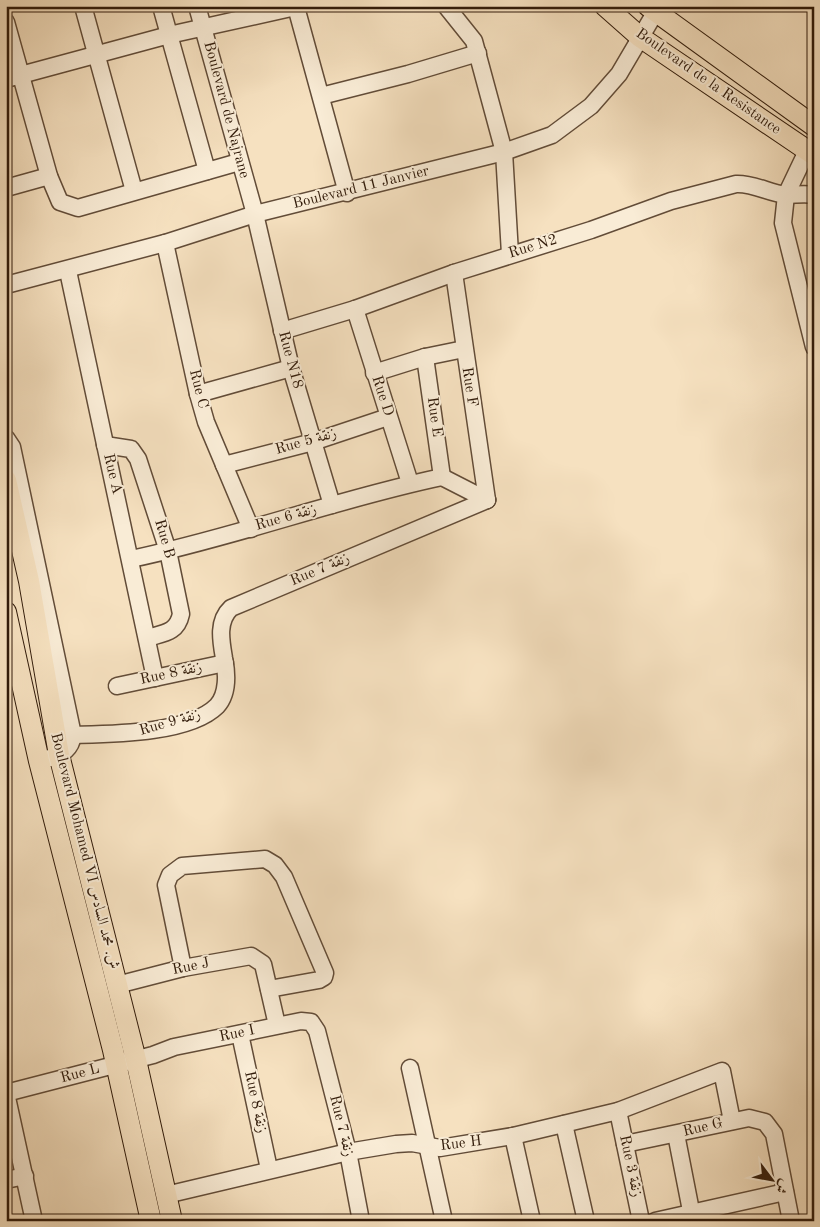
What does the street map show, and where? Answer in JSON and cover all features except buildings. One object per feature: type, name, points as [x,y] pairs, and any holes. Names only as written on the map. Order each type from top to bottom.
[{"type":"main road","name":"Boulevard de la Resistance","points":[[605,6],[640,38],[810,153]]},
{"type":"main road","name":"Boulevard de la Resistance","points":[[654,8],[814,126]]},
{"type":"main road","name":"Boulevard Mohamed VI ش. محمد السادس","points":[[12,487],[35,580],[59,755],[117,985],[145,1057],[166,1195],[172,1221]]},
{"type":"main road","name":"Boulevard Mohamed VI ش. محمد السادس","points":[[6,612],[39,761],[115,1065],[151,1221]]},
{"type":"street","points":[[83,6],[134,191]]},
{"type":"street","points":[[161,6],[207,171]]},
{"type":"street","name":"Boulevard de Najrane","points":[[197,6],[255,214]]},
{"type":"street","points":[[446,6],[474,41],[504,152],[510,254]]},
{"type":"street","points":[[6,79],[169,35],[298,7],[348,193]]},
{"type":"street","name":"Boulevard 11 Janvier","points":[[6,285],[68,271],[165,244],[255,214],[348,193],[504,152],[552,135],[591,106],[619,74],[640,38],[654,8]]},
{"type":"street","points":[[6,22],[49,176],[60,202],[78,208],[239,162]]},
{"type":"street","points":[[321,96],[408,74],[478,53]]},
{"type":"street","points":[[810,153],[786,195],[783,223],[814,347]]},
{"type":"street","points":[[6,188],[49,176]]},
{"type":"street","name":"Rue N2","points":[[282,331],[354,309],[510,254],[591,230],[671,201],[736,184],[744,184],[786,195],[801,193],[814,195]]},
{"type":"street","name":"Rue N18","points":[[255,214],[291,368],[332,505]]},
{"type":"street","name":"Rue C","points":[[165,244],[198,394],[224,465],[251,529]]},
{"type":"street","name":"Rue A","points":[[68,271],[155,678]]},
{"type":"street","name":"Rue F","points":[[454,273],[486,500]]},
{"type":"street","name":"Rue D","points":[[354,309],[410,483]]},
{"type":"street","points":[[374,373],[425,357],[464,349]]},
{"type":"street","name":"Rue E","points":[[425,357],[442,476]]},
{"type":"street","points":[[198,394],[291,368]]},
{"type":"street","name":"Rue 5 زنقة","points":[[224,465],[313,442],[388,417]]},
{"type":"street","points":[[6,438],[12,448],[12,487]]},
{"type":"street","name":"Rue B","points":[[105,445],[130,449],[138,459],[168,551],[181,614],[180,622],[175,629],[147,638]]},
{"type":"street","points":[[442,476],[486,500]]},
{"type":"street","name":"Rue 6 زنقة","points":[[130,558],[168,551],[410,483],[442,476]]},
{"type":"street","name":"Rue 7 زنقة","points":[[225,688],[225,663],[220,638],[226,612],[231,608],[486,500]]},
{"type":"street","points":[[35,580],[72,735],[69,748],[59,755],[39,761]]},
{"type":"street","name":"Rue 8 زنقة","points":[[117,686],[225,663]]},
{"type":"street","name":"Rue 9 زنقة","points":[[72,735],[144,732],[184,722],[206,713],[217,705],[225,688]]},
{"type":"street","points":[[183,968],[166,885],[170,875],[182,866],[265,859],[275,865],[284,877],[325,973],[324,977],[319,980],[269,990],[277,1025]]},
{"type":"street","name":"Rue J","points":[[117,985],[183,968],[246,956],[255,957],[263,964],[269,990]]},
{"type":"street","name":"Rue I","points":[[145,1057],[174,1047],[306,1020],[314,1025],[317,1031]]},
{"type":"street","name":"Rue 7 زنقة","points":[[317,1031],[348,1152],[361,1221]]},
{"type":"street","name":"Rue 8 زنقة","points":[[240,1034],[269,1169]]},
{"type":"street","name":"Rue L","points":[[6,1093],[145,1057]]},
{"type":"street","points":[[410,1068],[444,1221]]},
{"type":"street","name":"Rue H","points":[[166,1195],[269,1169],[348,1152],[412,1143],[440,1148],[513,1136],[618,1111],[722,1071],[732,1121]]},
{"type":"street","points":[[6,1093],[34,1221]]},
{"type":"street","name":"Rue 3 زنقة","points":[[618,1111],[641,1221]]},
{"type":"street","name":"Rue G","points":[[625,1144],[732,1121],[749,1118],[758,1119],[765,1122],[774,1134],[785,1192]]},
{"type":"street","points":[[564,1124],[586,1221]]},
{"type":"street","points":[[676,1134],[693,1217]]},
{"type":"street","points":[[513,1136],[532,1221]]},
{"type":"street","points":[[6,1180],[25,1176]]},
{"type":"street","points":[[655,1221],[693,1217],[785,1192],[790,1221]]}]
